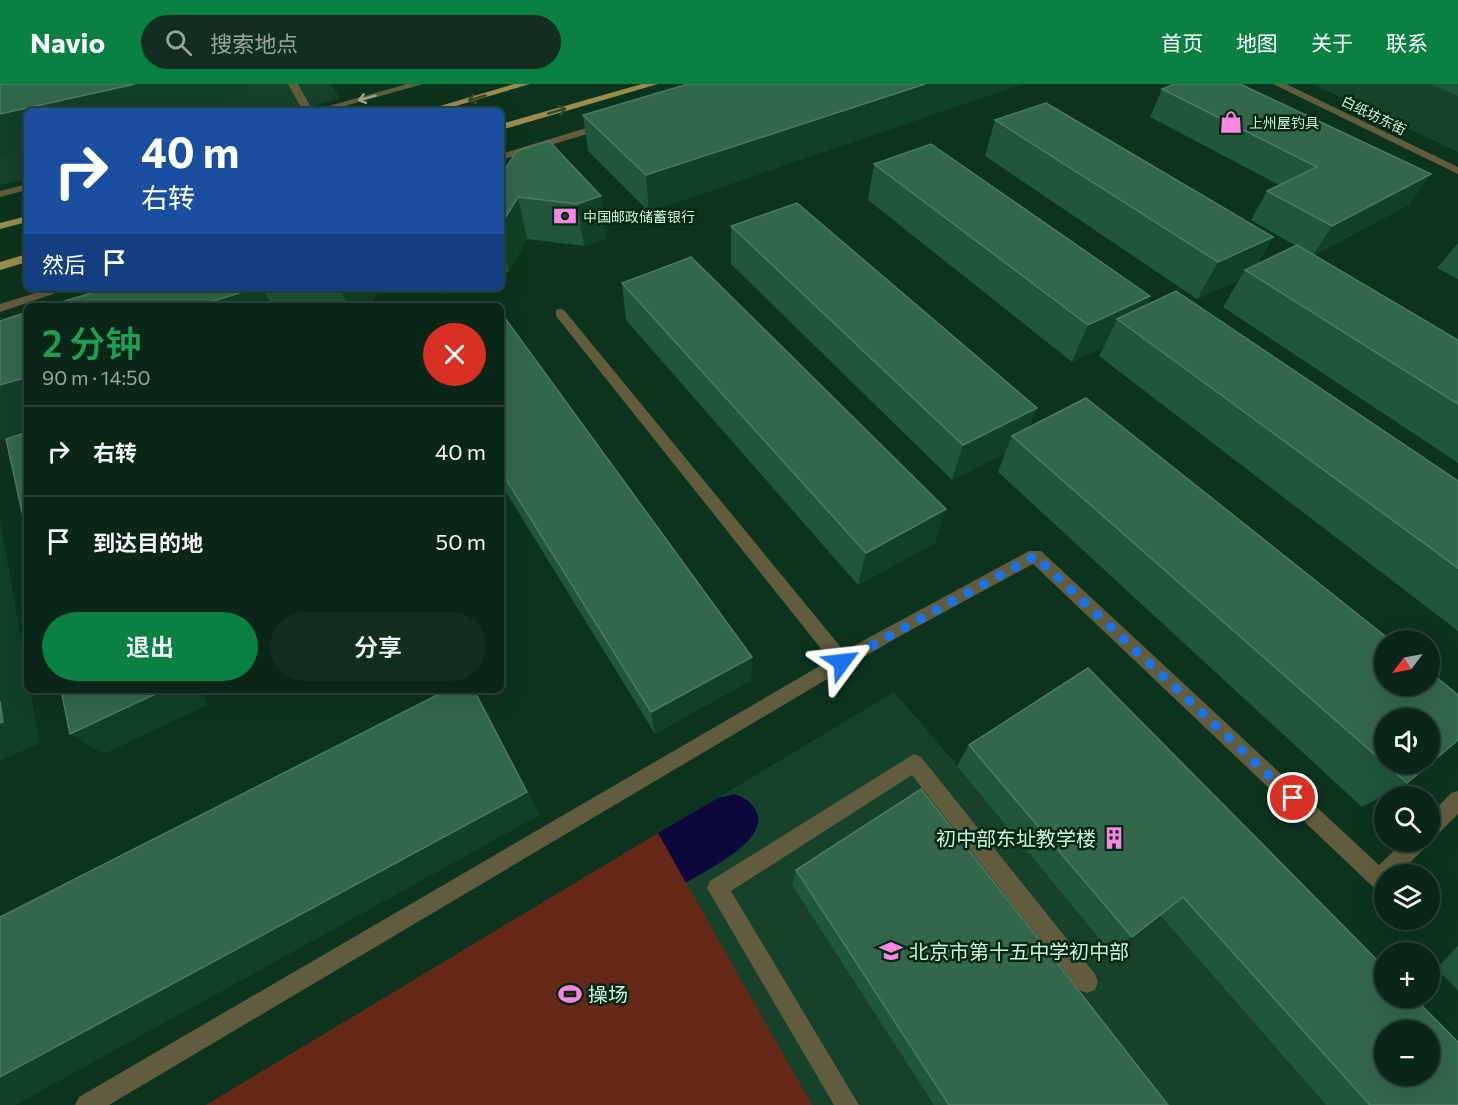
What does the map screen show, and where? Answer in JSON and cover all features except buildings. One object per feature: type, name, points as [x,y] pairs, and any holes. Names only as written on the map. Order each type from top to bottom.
[{"type":"main road","points":[[439,108],[525,84]]},
{"type":"main road","points":[[504,126],[653,84]]},
{"type":"main road","points":[[0,226],[24,220]]},
{"type":"main road","points":[[0,266],[24,259]]},
{"type":"street","points":[[293,84],[306,108]]},
{"type":"street","points":[[327,108],[418,84]]},
{"type":"street","name":"白纸坊东街","points":[[1278,84],[1458,171]]},
{"type":"street","points":[[504,156],[616,122]]},
{"type":"street","points":[[0,194],[24,188]]},
{"type":"street","points":[[0,308],[55,291]]},
{"type":"street","points":[[560,313],[842,662]]},
{"type":"street","points":[[87,1105],[842,662],[1035,556],[1379,879],[1407,852]]},
{"type":"street","points":[[847,1105],[717,888],[914,763],[1087,982]]},
{"type":"street","points":[[1440,818],[1458,800]]},
{"type":"shaded area","points":[[0,84],[331,84],[340,99],[304,108],[24,108],[24,180],[0,185]]},
{"type":"shaded area","points":[[1312,84],[1458,84],[1458,152]]},
{"type":"shaded area","name":"北京市第十五中学初中部","points":[[894,692],[957,765],[1374,1024],[1374,1086],[1440,1086],[1440,1083],[1458,1095],[1458,1105],[206,1105]]},
{"type":"shaded area","points":[[734,794],[751,803],[755,809],[758,820],[755,831],[747,842],[722,862],[686,883],[658,833],[718,798]]},
{"type":"shaded area","name":"操场","points":[[658,833],[812,1105],[206,1105]]},
{"type":"place","name":"上州屋钓具","points":[[1231,122]]},
{"type":"place","name":"中国邮政储蓄银行","points":[[565,216]]},
{"type":"place","name":"初中部东址教学楼","points":[[1114,838]]},
{"type":"place","name":"北京市第十五中学初中部","points":[[891,951]]},
{"type":"place","name":"操场","points":[[570,994]]},
{"type":"route","points":[[842,662],[892,632],[1035,556],[1293,798]]}]
